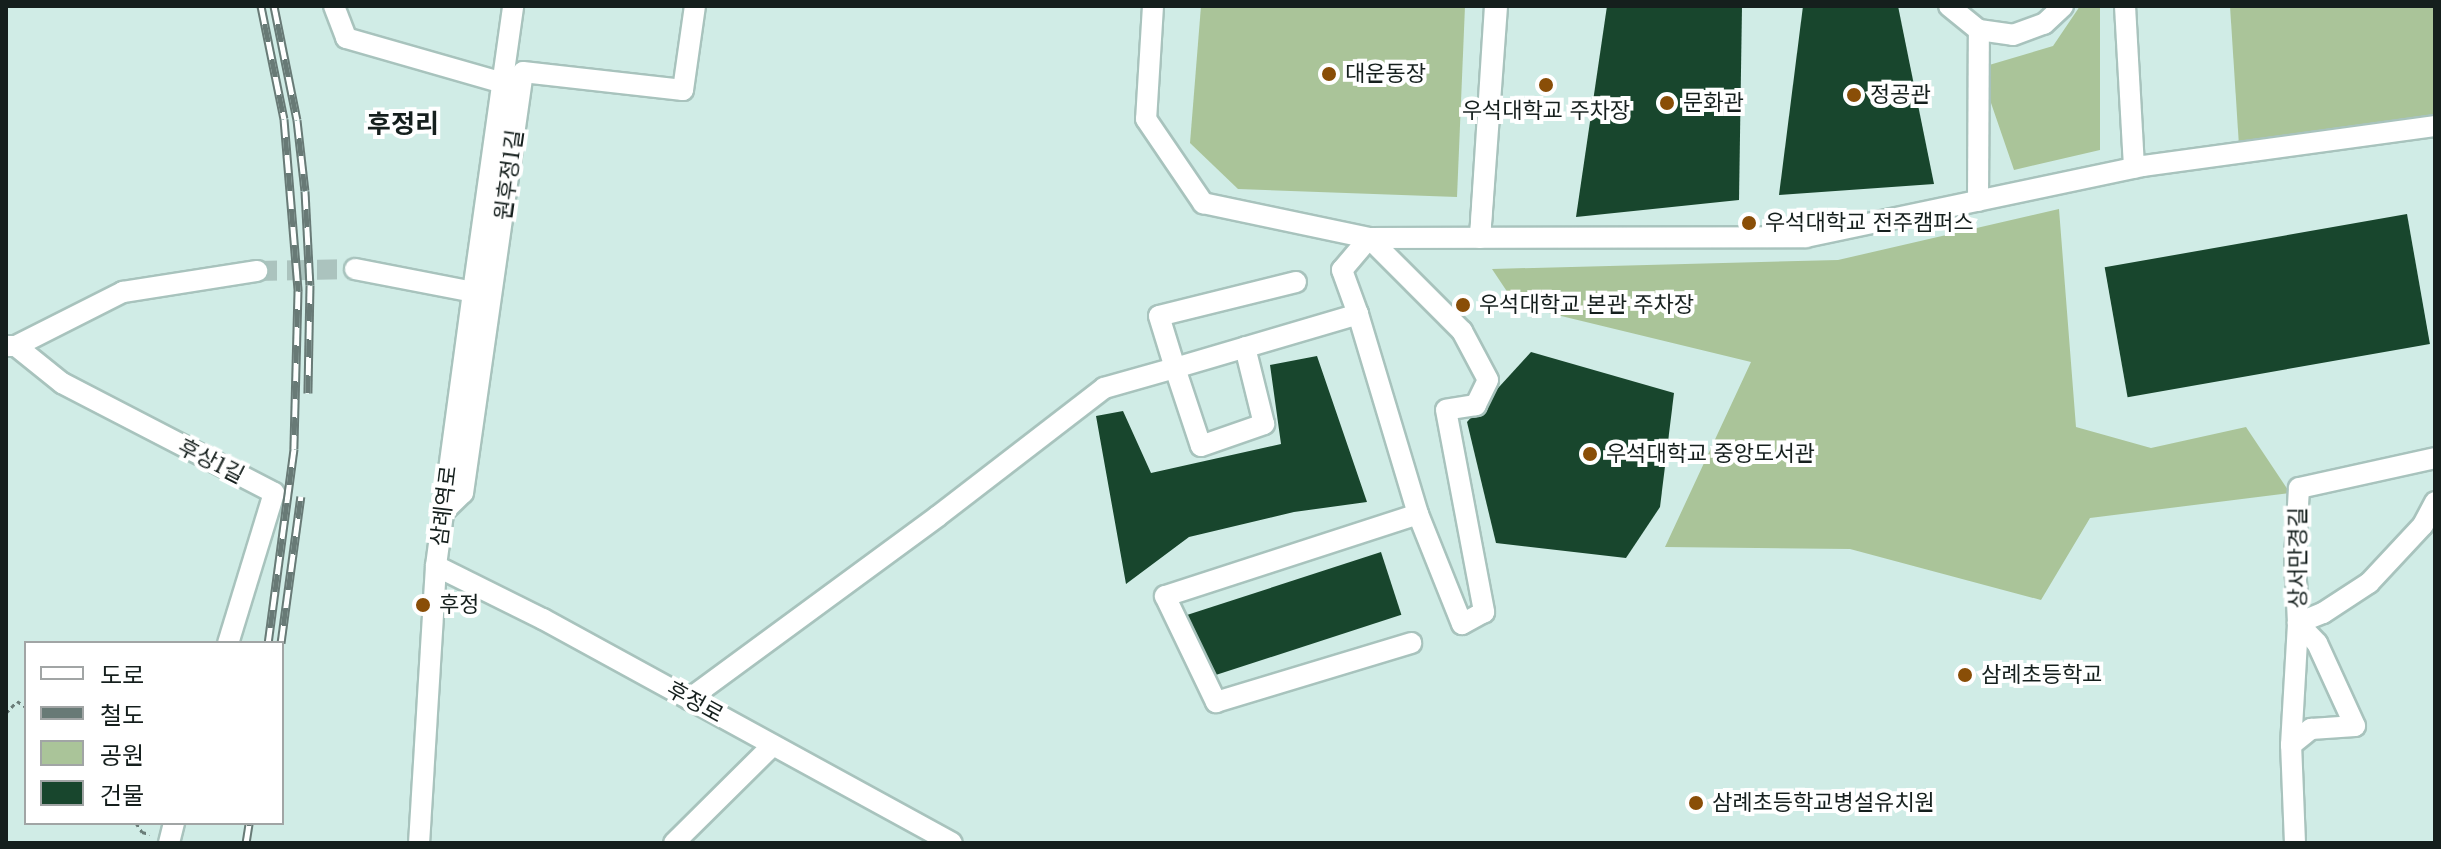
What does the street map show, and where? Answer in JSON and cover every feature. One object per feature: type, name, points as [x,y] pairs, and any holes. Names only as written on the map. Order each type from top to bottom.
[{"type":"street","points":[[334,6],[346,38],[503,83],[523,72],[683,90],[695,6]]},
{"type":"street","name":"삼례역로","points":[[419,843],[436,566],[513,6]]},
{"type":"street","points":[[1153,6],[1146,119],[1203,203],[1369,238],[1806,237],[2134,168],[2435,126]]},
{"type":"street","points":[[1480,238],[1496,6]]},
{"type":"street","points":[[1949,6],[1979,30],[2001,35],[2024,33],[2044,24],[2063,6]]},
{"type":"street","points":[[2125,6],[2134,168]]},
{"type":"street","points":[[1978,201],[1979,30]]},
{"type":"street","name":"원후정1길","points":[[442,513],[463,493],[523,72]]},
{"type":"street","points":[[1369,238],[1462,331],[1488,380],[1476,405],[1446,410],[1484,612],[1462,624],[1418,514],[1342,270],[1369,238]]},
{"type":"street","points":[[355,269],[473,292]]},
{"type":"street","points":[[11,346],[123,292],[257,271]]},
{"type":"street","points":[[1245,347],[1264,424],[1201,446],[1159,316],[1296,282]]},
{"type":"street","points":[[689,699],[938,516],[1104,388],[1358,314]]},
{"type":"street","name":"후상1길","points":[[11,346],[62,383],[274,493],[229,641]]},
{"type":"street","name":"상서만경길","points":[[2295,843],[2291,745],[2298,623],[2295,559],[2299,488],[2435,458]]},
{"type":"street","name":"상서만경길","points":[[2298,623],[2323,613],[2369,583],[2423,525],[2435,502]]},
{"type":"street","points":[[1411,643],[1216,702],[1165,596],[1418,514]]},
{"type":"street","name":"후정로","points":[[436,566],[689,699],[952,843]]},
{"type":"street","points":[[2291,745],[2311,729],[2355,726],[2317,643],[2298,623]]},
{"type":"street","points":[[674,843],[773,745]]},
{"type":"path","points":[[6,713],[17,701],[24,706]]},
{"type":"green space","name":"대운동장","points":[[1201,6],[1465,6],[1457,197],[1238,189],[1190,143]]},
{"type":"green space","points":[[2080,6],[2100,6],[2100,150],[2014,170],[1979,68],[2053,46]]},
{"type":"green space","points":[[2230,6],[2435,6],[2435,119],[2239,146]]},
{"type":"green space","points":[[2059,209],[2076,427],[2151,448],[2246,427],[2290,493],[2090,518],[2041,600],[1850,549],[1665,547],[1751,362],[1516,305],[1492,269],[1838,260]]},
{"type":"building","name":"문화관","points":[[1607,6],[1742,6],[1739,200],[1576,217]]},
{"type":"building","name":"정공관","points":[[1803,6],[1898,6],[1934,184],[1779,195]]},
{"type":"building","points":[[2407,214],[2430,344],[2128,397],[2105,267]]},
{"type":"building","points":[[1531,352],[1674,393],[1660,507],[1626,558],[1496,543],[1467,422]]},
{"type":"building","points":[[1317,356],[1367,502],[1294,512],[1189,537],[1126,584],[1096,416],[1123,411],[1151,473],[1281,444],[1270,365]]},
{"type":"building","points":[[1381,552],[1401,615],[1199,681],[1178,618]]},
{"type":"tunnel","points":[[257,271],[355,269]]},
{"type":"railway","points":[[261,6],[284,119],[298,291],[294,449],[268,641]]},
{"type":"railway","points":[[274,6],[297,120],[305,191],[310,285],[308,393]]},
{"type":"railway","points":[[281,641],[301,496]]},
{"type":"railway","points":[[246,843],[249,825]]},
{"type":"place","name":"대운동장","points":[[1329,74]]},
{"type":"place","name":"우석대학교 주차장","points":[[1546,85]]},
{"type":"place","name":"정공관","points":[[1854,95]]},
{"type":"place","name":"문화관","points":[[1667,103]]},
{"type":"place","name":"우석대학교 전주캠퍼스","points":[[1749,223]]},
{"type":"place","name":"우석대학교 본관 주차장","points":[[1463,305]]},
{"type":"place","name":"우석대학교 중앙도서관","points":[[1590,454]]},
{"type":"place","name":"후정","points":[[423,605]]},
{"type":"place","name":"삼례초등학교","points":[[1965,675]]},
{"type":"place","name":"삼례초등학교병설유치원","points":[[1696,803]]},
{"type":"district","name":"후정리","points":[[403,125]]}]
